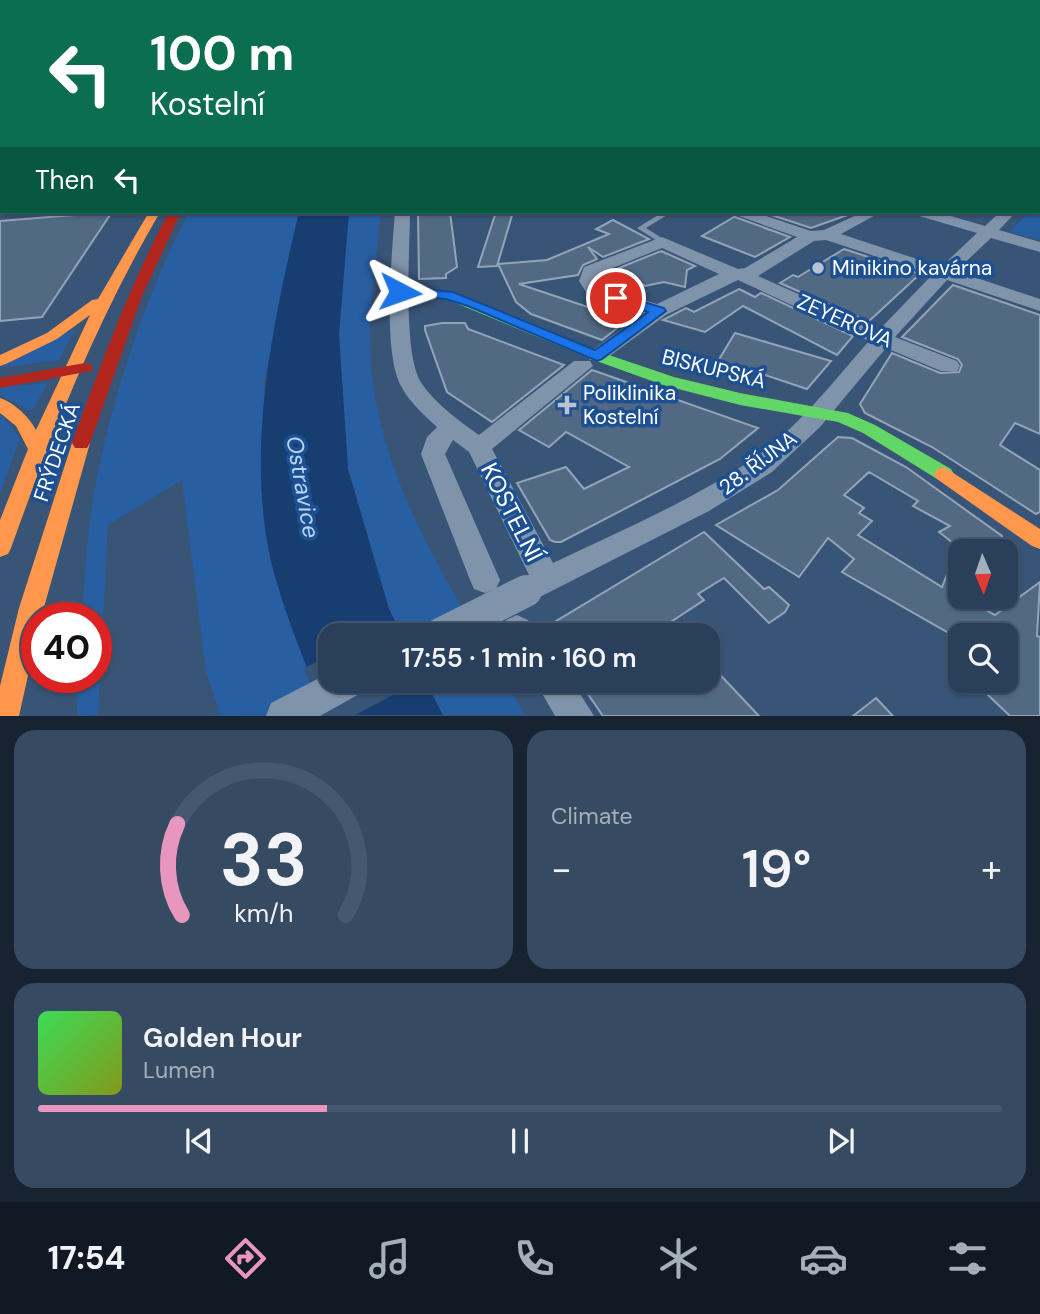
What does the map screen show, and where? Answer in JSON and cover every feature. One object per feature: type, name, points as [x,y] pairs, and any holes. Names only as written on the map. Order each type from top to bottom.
[{"type":"main road","name":"FRÝDECKÁ","points":[[0,548],[37,448],[71,370],[107,293],[154,214]]},
{"type":"main road","name":"FRÝDECKÁ","points":[[6,716],[14,673],[54,527],[135,292],[171,218]]},
{"type":"main road","name":"BISKUPSKÁ","points":[[400,292],[448,295],[473,303],[589,361],[781,406],[820,411],[869,429],[919,457],[1040,540]]},
{"type":"main road","points":[[0,360],[61,331],[107,293]]},
{"type":"main road","points":[[0,383],[109,365]]},
{"type":"main road","points":[[0,373],[41,368],[71,370]]},
{"type":"main road","points":[[0,404],[17,413],[37,448]]},
{"type":"street","points":[[402,214],[400,292],[403,363],[406,374],[412,387],[451,427],[479,447]]},
{"type":"street","points":[[747,214],[1040,305]]},
{"type":"street","name":"KOSTELNÍ","points":[[537,586],[479,447],[589,361],[650,321],[728,276],[751,273],[814,236],[869,214]]},
{"type":"street","points":[[928,214],[1040,247]]},
{"type":"street","name":"28. ŘÍJNA","points":[[463,623],[732,485],[771,457],[820,411],[944,273],[1007,214]]},
{"type":"street","points":[[650,321],[594,291],[588,281],[590,271],[662,242]]},
{"type":"street","name":"ZEYEROVA","points":[[662,242],[949,366]]},
{"type":"street","points":[[451,427],[436,443],[433,454],[485,580]]},
{"type":"street","points":[[284,716],[327,693]]},
{"type":"street","points":[[560,693],[576,716]]},
{"type":"lane","points":[[662,242],[641,228],[665,214]]},
{"type":"shaded area","points":[[188,214],[299,214],[264,383],[263,508],[325,715],[220,716],[219,711],[207,715],[219,710],[206,672],[182,480],[108,525],[104,602],[83,602],[88,533],[107,432],[129,355],[157,280]]},
{"type":"shaded area","points":[[349,214],[381,214],[370,340],[379,416],[388,450],[412,513],[471,623],[396,623],[389,609],[348,469],[339,334]]},
{"type":"shaded area","points":[[1026,214],[1040,214],[1040,240],[1010,232]]},
{"type":"shaded area","points":[[75,329],[59,360],[0,368]]},
{"type":"shaded area","points":[[48,383],[32,411],[0,395],[0,387]]},
{"type":"shaded area","points":[[0,413],[20,438],[0,494]]},
{"type":"shaded area","points":[[77,693],[99,693],[98,715],[77,716]]},
{"type":"shaded area","points":[[431,693],[512,693],[525,715],[443,715]]},
{"type":"water","name":"Ostravice","points":[[299,214],[349,214],[339,334],[348,469],[389,609],[396,623],[318,623],[318,693],[431,693],[443,715],[325,715],[276,580],[266,536],[261,490],[261,443],[271,348]]},
{"type":"pier","points":[[318,662],[318,693],[397,693],[355,715],[322,716],[304,668]]},
{"type":"building","points":[[111,214],[42,317],[0,321],[0,221]]},
{"type":"building","points":[[418,214],[450,214],[457,267],[446,274],[446,278],[419,279]]},
{"type":"building","points":[[495,214],[512,214],[497,266],[478,267]]},
{"type":"building","points":[[768,214],[850,214],[811,228]]},
{"type":"building","points":[[734,217],[790,237],[755,257],[702,236]]},
{"type":"building","points":[[613,220],[649,239],[603,257],[588,247],[597,259],[583,265],[578,275],[519,284],[627,320],[602,340],[531,314],[516,302],[498,264],[547,260],[609,234],[596,229]]},
{"type":"building","points":[[844,249],[920,274],[868,322],[780,283],[793,275],[798,277]]},
{"type":"building","points":[[661,251],[695,266],[687,270],[685,287],[664,282],[645,286],[619,268]]},
{"type":"building","points":[[953,285],[1040,315],[1040,434],[1015,423],[1000,445],[1040,470],[1040,512],[1036,514],[932,447],[865,413],[860,404],[892,353],[940,373],[959,372],[962,365],[958,359],[902,337]]},
{"type":"building","points":[[739,289],[755,297],[761,293],[853,336],[837,355],[743,306],[705,332],[663,320],[686,308],[694,312]]},
{"type":"building","points":[[465,323],[468,329],[564,365],[492,422],[447,392],[425,330],[425,326]]},
{"type":"building","points":[[735,333],[831,361],[807,389],[747,369],[740,380],[712,371]]},
{"type":"building","points":[[592,370],[758,428],[720,459],[561,542],[555,542],[550,540],[517,483],[566,467],[584,489],[629,467],[566,432],[549,447],[519,430]]},
{"type":"building","points":[[838,437],[852,438],[906,467],[1002,536],[1001,539],[948,539],[939,532],[950,526],[913,506],[918,501],[869,472],[844,495],[864,508],[859,513],[872,521],[858,535],[942,587],[948,572],[948,609],[984,609],[995,615],[1003,609],[1018,609],[1018,598],[1040,582],[1037,636],[1040,637],[1040,716],[1010,716],[988,695],[1018,693],[1018,623],[948,623],[948,633],[842,572],[854,559],[828,538],[799,577],[716,525],[778,490]]},
{"type":"building","points":[[704,532],[764,589],[769,587],[789,605],[785,612],[769,623],[724,578],[698,594],[704,600],[669,623],[553,623]]},
{"type":"building","points":[[720,675],[759,716],[603,716],[587,693],[720,693]]},
{"type":"building","points":[[876,698],[893,716],[853,716]]},
{"type":"traffic: fast","points":[[400,292],[448,295],[597,356],[669,381],[740,399],[842,417],[869,429],[944,474]]},
{"type":"traffic: slow","points":[[0,548],[50,419],[87,335],[153,214]]},
{"type":"traffic: slow","points":[[0,361],[52,336],[97,303]]},
{"type":"traffic: slow","points":[[0,404],[23,422],[37,448]]},
{"type":"traffic: slow","points":[[6,716],[31,608],[81,443]]},
{"type":"traffic: slow","points":[[944,474],[1040,540]]},
{"type":"traffic: jam","points":[[81,443],[135,296],[174,214]]},
{"type":"traffic: jam","points":[[0,383],[85,368]]},
{"type":"place","name":"Minikino kavárna","points":[[818,268]]},
{"type":"place","name":"Poliklinika Kostelní","points":[[567,405]]},
{"type":"route","points":[[400,292],[448,295],[473,303],[597,356],[659,311],[616,298]]}]
